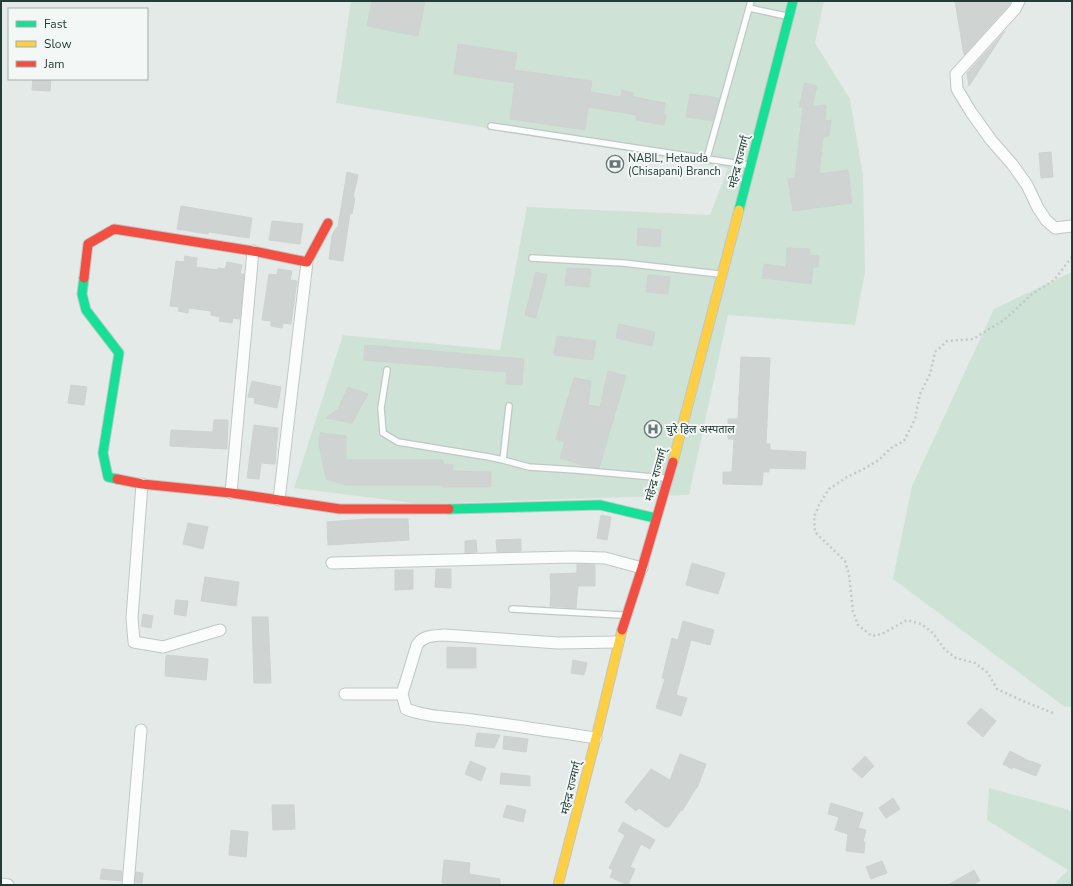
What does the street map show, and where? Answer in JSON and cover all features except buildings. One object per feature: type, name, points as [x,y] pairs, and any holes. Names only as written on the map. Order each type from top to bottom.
[{"type":"main road","name":"महेन्द्र राज्मार्ग्","points":[[558,885],[596,738],[618,642],[642,568],[668,479],[793,1]]},
{"type":"main road","points":[[328,223],[307,262],[253,251],[114,229],[88,244],[82,294],[86,310],[119,353],[103,453],[108,477],[142,484],[231,493],[340,509],[432,510],[600,505],[656,518]]},
{"type":"street","points":[[1019,1],[1015,9],[956,74],[957,89],[991,140],[1012,164],[1027,185],[1038,208],[1046,220],[1055,228],[1072,226]]},
{"type":"street","points":[[231,493],[253,251]]},
{"type":"street","points":[[279,500],[307,262]]},
{"type":"street","points":[[142,484],[132,618],[134,642],[163,647],[220,630]]},
{"type":"street","points":[[332,563],[572,557],[605,558],[642,568]]},
{"type":"street","points":[[596,738],[413,712],[406,709],[402,694],[417,645],[420,640],[428,636],[466,636],[558,643],[618,642]]},
{"type":"street","points":[[345,694],[402,694]]},
{"type":"street","points":[[128,885],[141,730]]},
{"type":"street","points":[[1,884],[8,885]]},
{"type":"lane","points":[[707,158],[751,1]]},
{"type":"lane","points":[[749,8],[790,17]]},
{"type":"lane","points":[[491,126],[751,165]]},
{"type":"lane","points":[[532,258],[623,263],[722,274]]},
{"type":"lane","points":[[387,370],[380,408],[383,433],[398,442],[489,456],[529,467],[668,479]]},
{"type":"lane","points":[[503,460],[509,406]]},
{"type":"lane","points":[[512,609],[627,616]]},
{"type":"path","points":[[1053,713],[1023,701],[997,688],[988,673],[975,663],[956,658],[945,650],[933,633],[921,624],[907,620],[882,634],[872,636],[858,625],[853,611],[849,575],[845,561],[815,532],[814,517],[828,490],[847,477],[878,460],[891,448],[904,441],[915,419],[920,394],[930,374],[935,352],[946,341],[973,339],[1004,320],[1031,295],[1054,280],[1072,257]]},
{"type":"green space","points":[[351,1],[824,1],[815,43],[850,99],[863,176],[865,272],[855,325],[728,315],[689,495],[421,504],[294,488],[343,335],[500,350],[527,207],[710,215],[728,168],[336,103]]},
{"type":"green space","points":[[1072,272],[1072,707],[1065,707],[893,579],[912,486],[994,309]]},
{"type":"green space","points":[[989,788],[1066,809],[1072,812],[1072,885],[1053,885],[1068,870],[987,820]]},
{"type":"traffic: fast","points":[[739,210],[793,1]]},
{"type":"traffic: fast","points":[[84,278],[82,294],[86,310],[119,353],[103,453],[108,477],[117,479]]},
{"type":"traffic: fast","points":[[449,509],[600,505],[655,518]]},
{"type":"traffic: slow","points":[[673,462],[739,210]]},
{"type":"traffic: slow","points":[[558,885],[622,630]]},
{"type":"traffic: jam","points":[[84,278],[88,244],[114,229],[253,251],[307,262],[328,223]]},
{"type":"traffic: jam","points":[[622,630],[673,462]]},
{"type":"traffic: jam","points":[[117,479],[142,484],[231,493],[340,509],[449,509]]},
{"type":"place","name":"NABIL, Hetauda (Chisapani) Branch","points":[[615,164]]},
{"type":"place","name":"चुरे हिल अस्पताल","points":[[653,429]]}]
